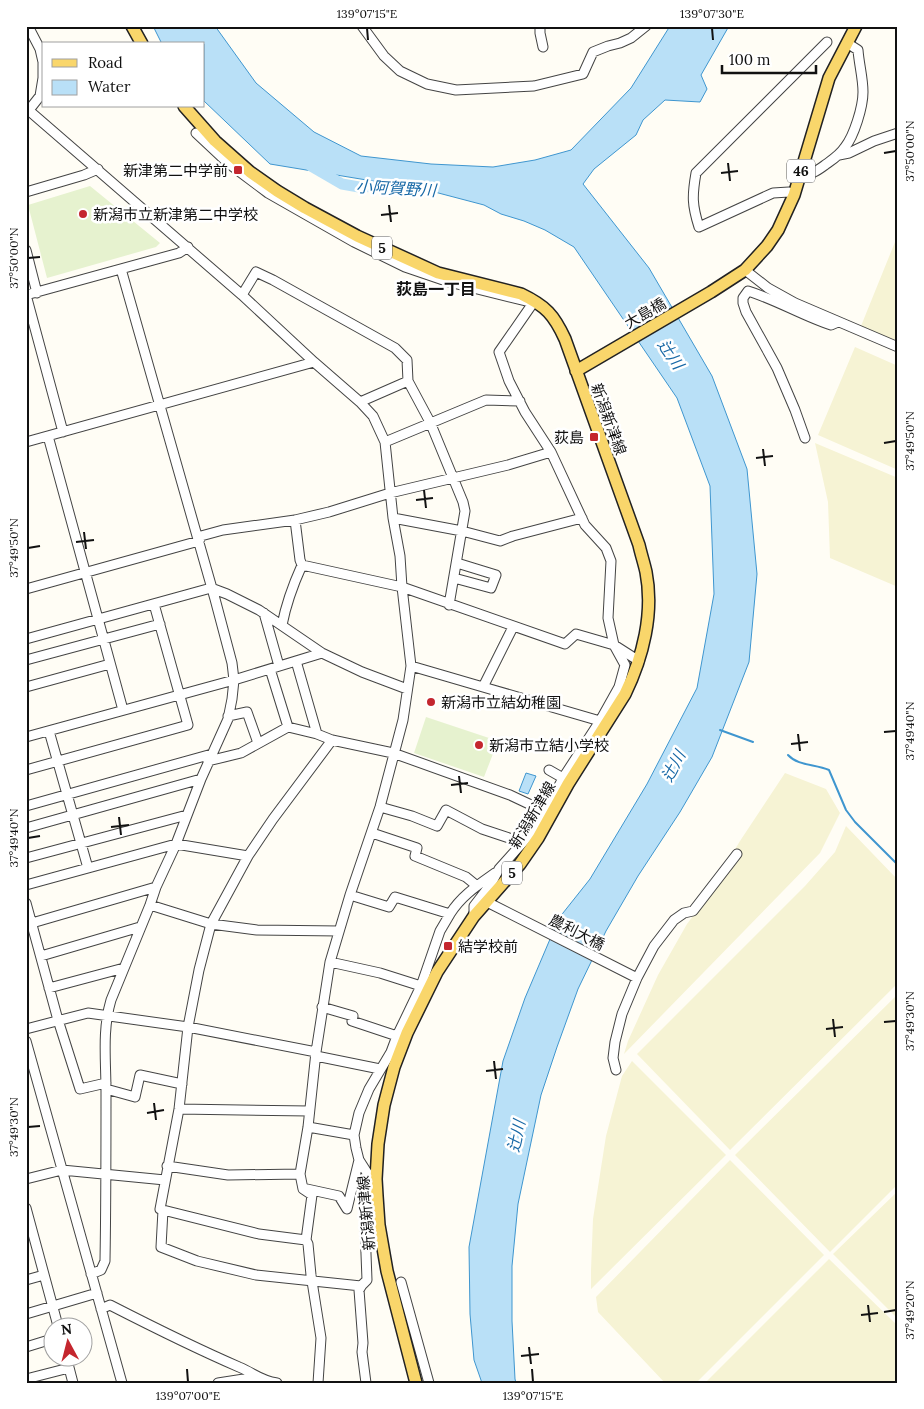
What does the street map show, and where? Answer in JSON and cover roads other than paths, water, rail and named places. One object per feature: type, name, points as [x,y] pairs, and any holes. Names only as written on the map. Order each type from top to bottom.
[{"type":"main road","points":[[132,26],[141,42]]},
{"type":"main road","name":"46","points":[[745,270],[767,246],[778,230],[794,196],[830,78],[856,26]]},
{"type":"main road","name":"5","points":[[186,108],[215,141],[250,172],[305,208],[357,236],[438,272],[521,294],[533,301],[550,313],[558,324],[576,371]]},
{"type":"main road","name":"大島橋","points":[[576,371],[745,270]]},
{"type":"main road","name":"新潟新津線","points":[[416,1383],[387,1271],[379,1225],[376,1178],[378,1144],[384,1104],[394,1067],[407,1033],[437,972],[474,916],[520,864],[538,838],[566,781],[625,694],[639,661],[648,608],[646,572],[639,545],[576,371]]},
{"type":"street","points":[[28,26],[40,49],[42,62]]},
{"type":"street","points":[[362,26],[384,56],[400,71],[427,84],[456,90],[534,86],[583,74],[593,52],[620,43],[646,26]]},
{"type":"street","points":[[540,26],[543,47]]},
{"type":"street","points":[[794,196],[789,192],[773,193],[700,227],[693,207],[692,192],[696,173],[827,42]]},
{"type":"street","points":[[800,172],[806,174],[813,173],[833,160],[845,148],[852,135],[863,94],[858,50],[847,43]]},
{"type":"street","points":[[42,84],[40,96],[27,110],[188,247],[360,402],[373,416],[385,442],[393,518],[400,556],[411,666],[403,720],[380,807],[350,895],[330,962],[322,1007],[308,1127],[300,1174],[303,1189],[312,1195],[306,1240],[321,1338],[318,1383]]},
{"type":"street","points":[[196,133],[228,163],[268,193],[354,242],[405,267],[448,282],[533,301],[499,352],[503,366],[525,412],[551,452],[585,525],[606,548],[611,562],[608,618],[614,645],[625,665],[620,687]]},
{"type":"street","points":[[838,155],[849,153],[874,141],[898,133]]},
{"type":"street","points":[[26,192],[98,169]]},
{"type":"street","points":[[62,432],[26,295],[179,253],[188,247]]},
{"type":"street","points":[[26,250],[37,293]]},
{"type":"street","points":[[92,1274],[101,1270],[105,1261],[107,1174],[106,1016],[156,887],[176,844],[201,778],[228,716],[234,680],[232,663],[199,541],[121,269]]},
{"type":"street","points":[[745,270],[768,288],[795,303],[898,347]]},
{"type":"street","points":[[242,295],[256,272],[395,348],[407,360],[408,381],[430,422],[465,510],[450,604]]},
{"type":"street","points":[[805,438],[777,368],[746,312],[743,298],[748,291],[818,321],[831,325],[838,322]]},
{"type":"street","points":[[26,442],[314,362]]},
{"type":"street","points":[[360,402],[408,381]]},
{"type":"street","points":[[385,442],[486,400],[520,401]]},
{"type":"street","points":[[48,436],[123,710]]},
{"type":"street","points":[[26,589],[199,541],[201,536],[223,530],[295,520],[329,512],[390,493],[508,465],[551,452]]},
{"type":"street","points":[[393,518],[462,531],[500,541],[582,518]]},
{"type":"street","points":[[282,625],[295,580],[302,565],[295,520]]},
{"type":"street","points":[[454,578],[491,588],[496,575],[457,563]]},
{"type":"street","points":[[302,565],[402,587],[565,644],[576,634],[614,645],[639,661],[620,687],[566,781],[560,786],[540,823],[499,869],[474,906],[474,916]]},
{"type":"street","points":[[26,639],[211,588],[264,613],[322,653],[362,672],[407,689]]},
{"type":"street","points":[[26,770],[188,726],[154,604]]},
{"type":"street","points":[[264,613],[288,727]]},
{"type":"street","points":[[26,660],[160,624]]},
{"type":"street","points":[[483,687],[513,627]]},
{"type":"street","points":[[26,737],[234,680],[322,653]]},
{"type":"street","points":[[296,661],[317,734]]},
{"type":"street","points":[[26,687],[110,664]]},
{"type":"street","points":[[411,666],[600,721]]},
{"type":"street","points":[[228,716],[247,712],[258,744]]},
{"type":"street","points":[[26,806],[210,758],[242,753],[288,727],[317,734],[332,740],[393,754],[510,795],[546,812]]},
{"type":"street","points":[[49,731],[88,868]]},
{"type":"street","points":[[332,740],[248,856],[211,924],[199,970],[188,1027],[179,1109],[160,1209],[163,1210],[161,1247],[196,1260],[256,1275],[361,1286]]},
{"type":"street","points":[[549,770],[566,781]]},
{"type":"street","points":[[26,828],[201,778]]},
{"type":"street","points":[[380,807],[412,816],[437,826],[446,810],[482,828],[509,838],[520,845]]},
{"type":"street","points":[[26,858],[187,815]]},
{"type":"street","points":[[538,838],[540,823]]},
{"type":"street","points":[[372,833],[417,848],[416,856],[466,877],[477,886]]},
{"type":"street","points":[[26,885],[176,844],[248,856]]},
{"type":"street","points":[[616,1070],[612,1058],[633,976],[674,920],[684,913],[693,911],[737,854]]},
{"type":"street","points":[[377,1196],[371,1179],[359,1160],[356,1148],[354,1134],[359,1113],[369,1089],[391,1052],[421,986],[440,931],[456,904],[465,894],[499,869]]},
{"type":"street","points":[[456,904],[490,884]]},
{"type":"street","points":[[32,923],[156,887]]},
{"type":"street","points":[[350,895],[389,907],[395,897],[450,914]]},
{"type":"street","name":"農利大橋","points":[[487,902],[633,976]]},
{"type":"street","points":[[26,903],[58,1020],[80,1088],[106,1086],[136,1096],[140,1076],[182,1084]]},
{"type":"street","points":[[150,905],[211,924],[257,930],[339,931]]},
{"type":"street","points":[[40,956],[140,927]]},
{"type":"street","points":[[330,962],[380,973],[421,986]]},
{"type":"street","points":[[49,988],[124,968]]},
{"type":"street","points":[[322,1007],[353,1016],[352,1021],[397,1036]]},
{"type":"street","points":[[26,1030],[88,1013],[188,1027],[380,1069]]},
{"type":"street","points":[[26,1041],[122,1383]]},
{"type":"street","points":[[179,1109],[310,1111]]},
{"type":"street","points":[[308,1127],[354,1134]]},
{"type":"street","points":[[303,1189],[340,1196],[347,1209],[359,1160]]},
{"type":"street","points":[[168,1166],[228,1175],[300,1174]]},
{"type":"street","points":[[26,1179],[62,1170],[165,1180]]},
{"type":"street","points":[[366,1383],[362,1352],[359,1290],[367,1280],[365,1228],[371,1179]]},
{"type":"street","points":[[163,1210],[258,1234],[306,1240]]},
{"type":"street","points":[[27,1212],[56,1316]]},
{"type":"street","points":[[26,1247],[36,1245]]},
{"type":"street","points":[[26,1280],[44,1275]]},
{"type":"street","points":[[401,1282],[429,1383]]},
{"type":"street","points":[[26,1314],[96,1293]]},
{"type":"street","points":[[101,1309],[110,1305],[193,1347],[243,1368],[256,1377],[277,1383]]},
{"type":"street","points":[[26,1347],[42,1343]]},
{"type":"street","points":[[26,1380],[69,1368],[73,1383]]},
{"type":"street","points":[[218,1383],[256,1377]]},
{"type":"water","name":"辻川","points":[[153,26],[215,26],[256,83],[314,132],[361,156],[431,164],[493,167],[535,160],[571,150],[631,88],[670,26],[729,26],[701,75],[707,89],[700,102],[665,100],[643,120],[636,135],[594,169],[583,184],[649,268],[712,376],[747,469],[757,574],[749,662],[712,757],[606,931],[578,989],[541,1095],[518,1204],[512,1266],[512,1321],[516,1383],[482,1383],[474,1360],[470,1314],[469,1247],[503,1061],[525,998],[559,918],[590,879],[647,784],[697,688],[714,594],[710,486],[677,398],[574,247],[545,230],[501,214],[484,205],[427,190],[270,164],[205,102],[205,42],[161,42]]},
{"type":"water","points":[[526,773],[536,776],[528,794],[519,791]]},
{"type":"waterway","name":"小阿賀野川","points":[[311,166],[342,184],[359,187],[414,186]]},
{"type":"waterway","points":[[720,730],[753,742]]},
{"type":"waterway","points":[[788,755],[802,763],[829,770],[846,810],[855,822],[898,865]]},
{"type":"place","name":"新津第二中学前","points":[[238,170]]},
{"type":"place","name":"新潟市立新津第二中学校","points":[[83,214]]},
{"type":"place","name":"荻島","points":[[594,437]]},
{"type":"place","name":"新潟市立結幼稚園","points":[[431,702]]},
{"type":"place","name":"新潟市立結小学校","points":[[479,745]]},
{"type":"place","name":"結学校前","points":[[448,946]]},
{"type":"district","name":"荻島一丁目","points":[[436,289]]}]
